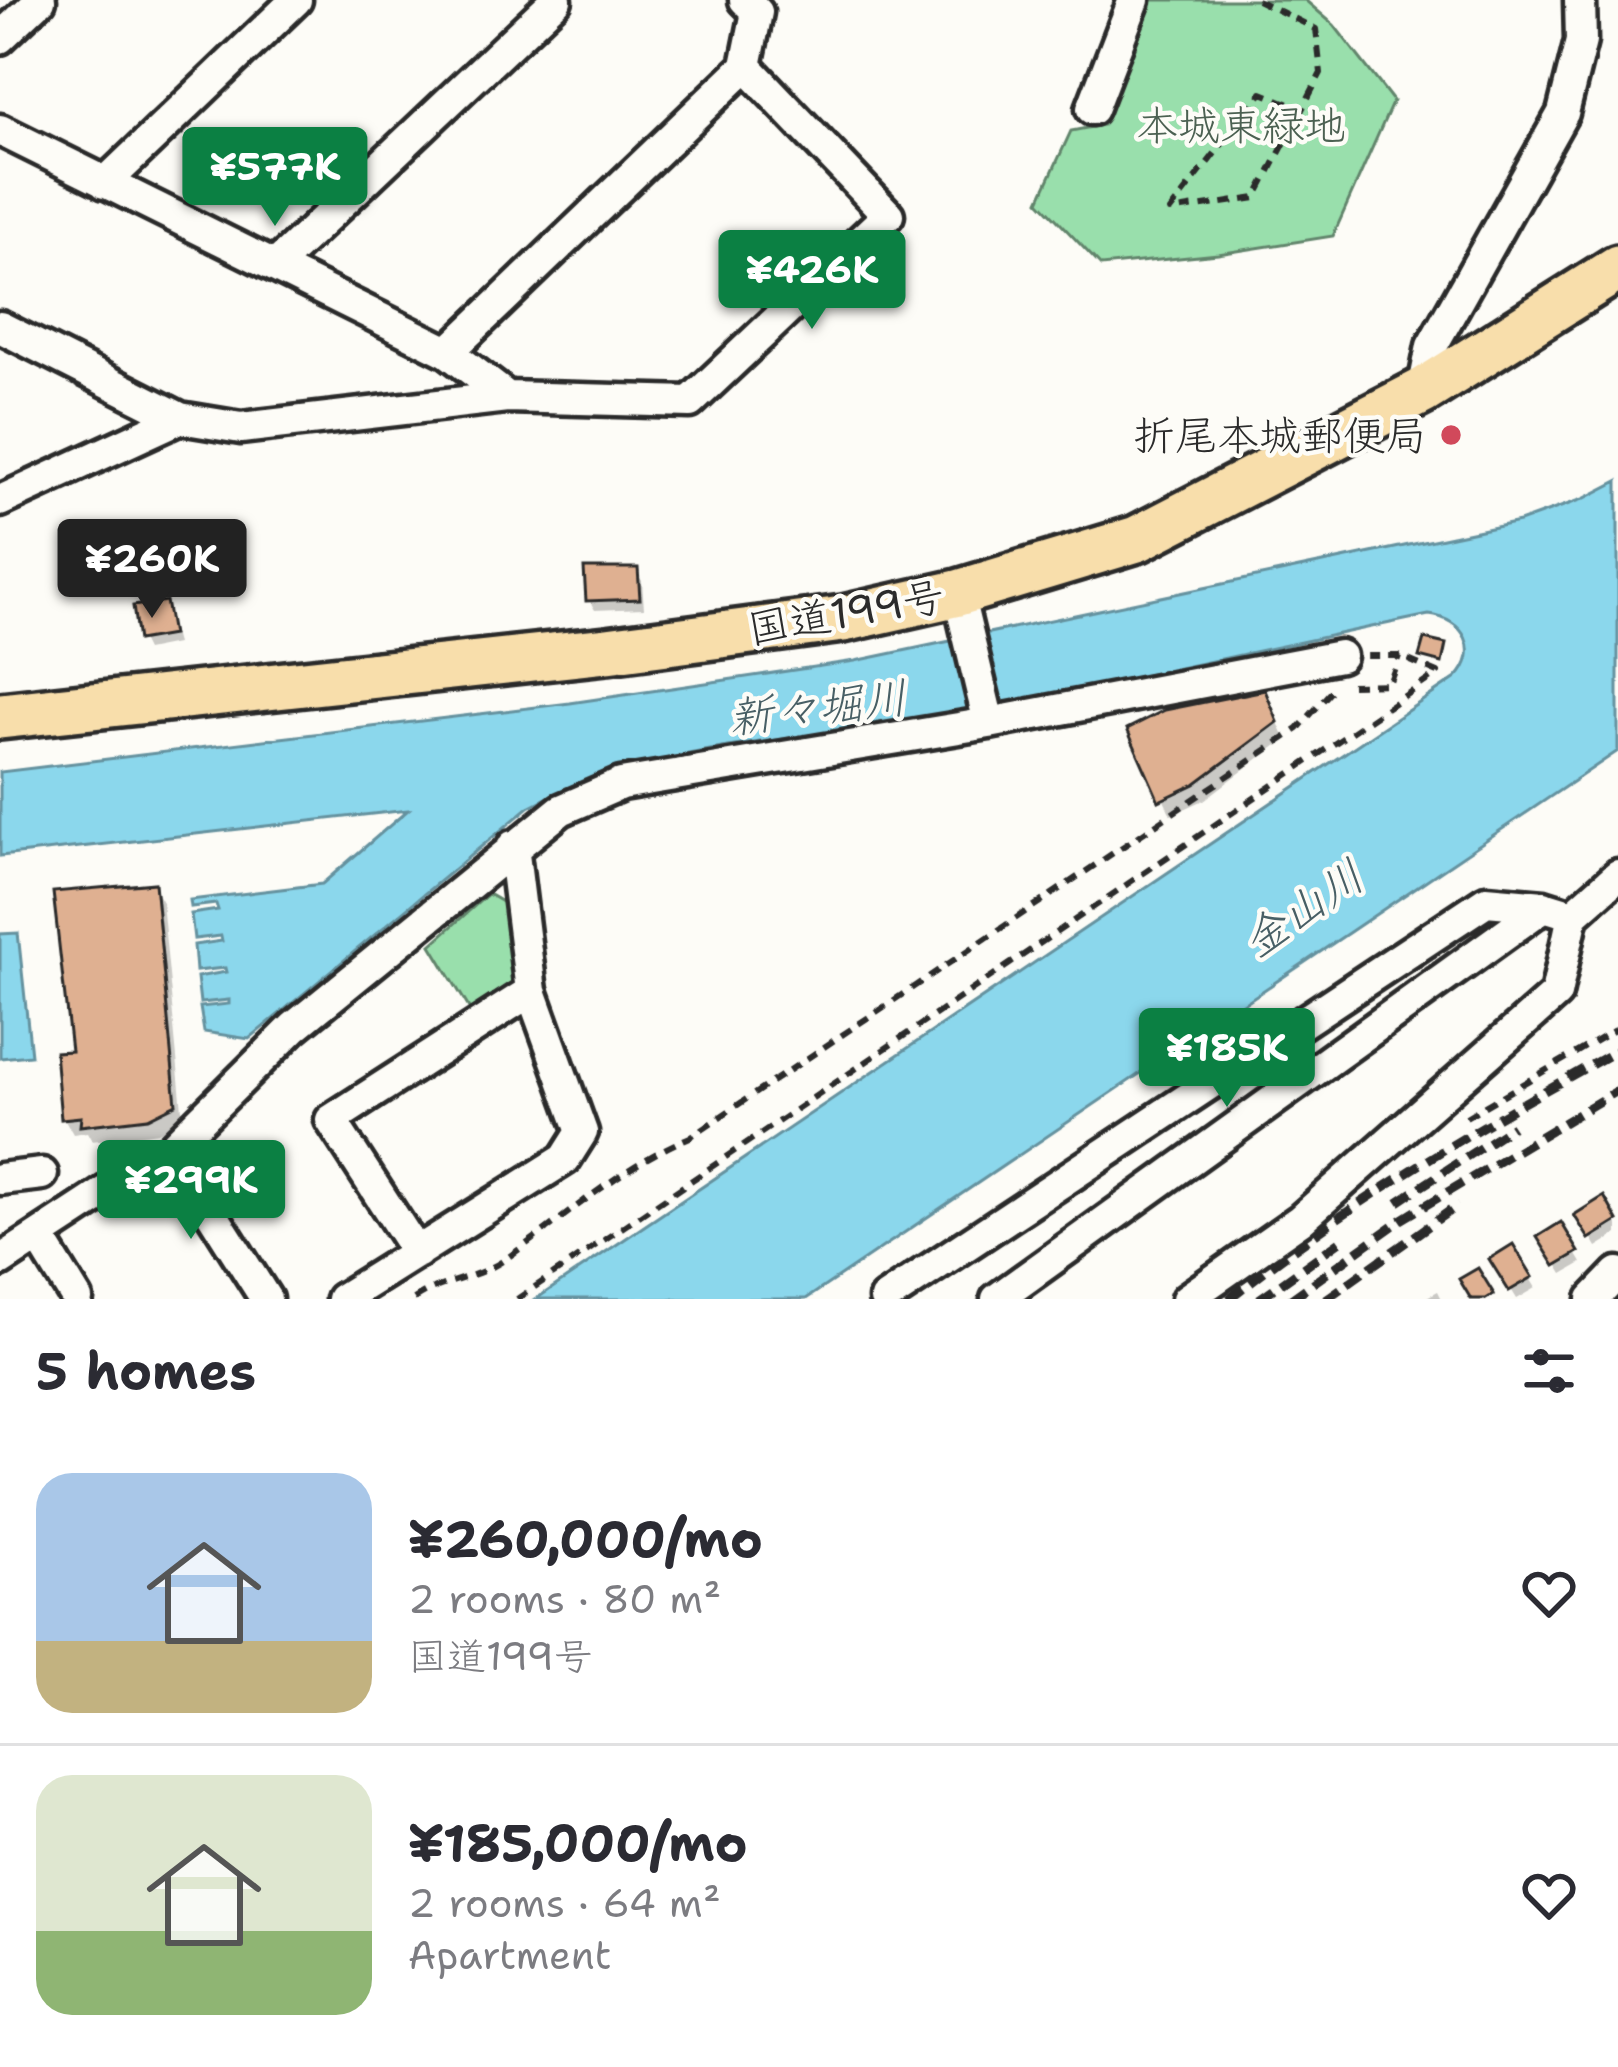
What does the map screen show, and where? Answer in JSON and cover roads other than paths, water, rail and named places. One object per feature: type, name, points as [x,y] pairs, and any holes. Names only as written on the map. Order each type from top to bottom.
[{"type":"highway","name":"国道199号","points":[[0,716],[843,619],[963,611],[1137,539],[1423,391],[1618,268]]},
{"type":"street","points":[[0,38],[40,0]]},
{"type":"street","points":[[106,183],[296,0]]},
{"type":"street","points":[[275,266],[556,0]]},
{"type":"street","points":[[448,352],[746,66],[758,12],[746,0]]},
{"type":"street","points":[[1092,109],[1134,0]]},
{"type":"street","points":[[1423,391],[1432,346],[1562,113],[1581,40],[1580,0]]},
{"type":"street","points":[[0,327],[180,418],[241,428],[507,397],[690,402],[888,214],[746,66]]},
{"type":"street","points":[[0,130],[448,352],[507,397]]},
{"type":"street","points":[[0,501],[180,418]]},
{"type":"street","points":[[963,611],[988,723]]},
{"type":"street","points":[[0,1261],[171,1149],[294,1027],[561,810],[621,784],[988,723],[1340,656]]},
{"type":"street","points":[[342,1299],[565,1159],[582,1132],[531,991],[513,846]]},
{"type":"street","points":[[998,1299],[1559,910],[1618,875]]},
{"type":"street","points":[[885,1299],[1486,901],[1559,910]]},
{"type":"street","points":[[1187,1299],[1300,1220],[1556,994],[1559,910]]},
{"type":"street","points":[[417,1253],[331,1120],[531,991]]},
{"type":"street","points":[[171,1149],[266,1299]]},
{"type":"street","points":[[0,1179],[42,1174]]},
{"type":"street","points":[[38,1237],[77,1299]]},
{"type":"street","points":[[1594,1299],[1618,1273]]},
{"type":"water","points":[[1618,481],[1618,751],[806,1299],[536,1299],[1456,678],[1468,657],[1460,630],[1429,615],[964,713],[685,755],[578,785],[529,807],[249,1039],[204,1032],[200,1007],[229,1004],[229,1000],[200,1003],[197,977],[226,972],[225,968],[196,971],[194,945],[222,941],[221,936],[194,939],[191,914],[218,910],[216,904],[191,907],[190,900],[322,884],[408,810],[0,856],[0,772],[570,703],[855,661],[1519,522]]},
{"type":"water","points":[[18,933],[31,1055],[0,1058],[0,934]]},
{"type":"railway","points":[[1229,1299],[1418,1166],[1618,1050]]},
{"type":"railway","points":[[1291,1299],[1401,1220],[1618,1090]]},
{"type":"railway","points":[[1398,1202],[1513,1126]]},
{"type":"railway","points":[[1326,1299],[1458,1205]]},
{"type":"railway","points":[[1259,1299],[1343,1239]]},
{"type":"place","name":"折尾本城郵便局","points":[[1451,435]]},
{"type":"park label","name":"本城東緑地","points":[[1241,125]]},
{"type":"water label","name":"新々堀川","points":[[818,707]]},
{"type":"water label","name":"金山川","points":[[1303,908]]}]
